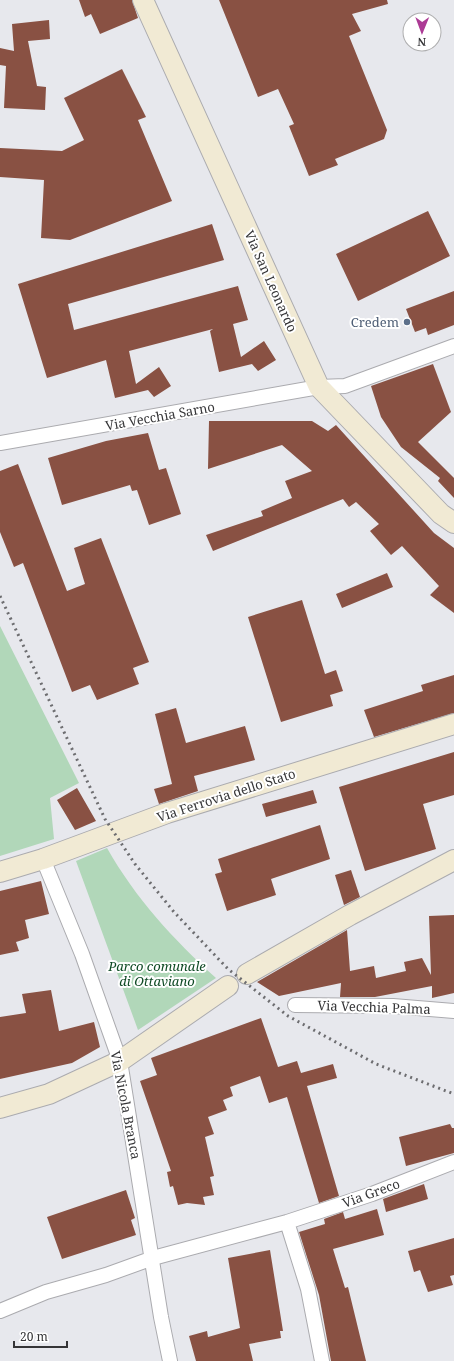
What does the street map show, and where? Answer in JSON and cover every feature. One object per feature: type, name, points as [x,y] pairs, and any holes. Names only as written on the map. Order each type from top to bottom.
[{"type":"main road","name":"Via San Leonardo","points":[[143,0],[319,387],[441,514],[454,523]]},
{"type":"main road","name":"Via Ferrovia dello Stato","points":[[0,872],[43,859],[167,813],[454,724]]},
{"type":"main road","points":[[247,974],[350,914],[454,860]]},
{"type":"main road","points":[[0,1108],[50,1094],[120,1061],[228,986]]},
{"type":"street","name":"Via Vecchia Sarno","points":[[0,443],[319,387],[346,386],[454,346]]},
{"type":"street","name":"Via Nicola Branca","points":[[43,859],[82,954],[120,1061],[153,1258],[161,1317],[170,1361]]},
{"type":"street","name":"Via Vecchia Palma","points":[[295,1005],[393,1006],[454,1011]]},
{"type":"street","name":"Via Greco","points":[[0,1311],[46,1292],[106,1275],[153,1258],[287,1222],[372,1194],[454,1162]]},
{"type":"street","points":[[287,1222],[308,1289],[322,1361]]},
{"type":"green space","points":[[0,626],[79,783],[50,798],[54,839],[0,856]]},
{"type":"green space","name":"Parco comunale di Ottaviano","points":[[107,848],[118,867],[156,918],[216,978],[138,1030],[76,861]]},
{"type":"building","points":[[79,0],[132,0],[138,18],[100,34],[91,14],[85,17]]},
{"type":"building","points":[[219,0],[387,0],[388,4],[352,14],[361,31],[349,36],[387,130],[384,139],[335,159],[338,165],[309,176],[289,126],[294,124],[278,89],[258,97]]},
{"type":"building","points":[[49,20],[50,39],[28,41],[37,86],[46,87],[45,110],[4,108],[6,66],[0,65],[0,48],[14,51],[12,24]]},
{"type":"building","points":[[122,69],[146,117],[138,120],[172,201],[70,240],[41,238],[44,180],[0,177],[0,148],[62,151],[84,140],[64,98]]},
{"type":"building","points":[[428,211],[450,256],[358,301],[336,254]]},
{"type":"building","points":[[212,224],[224,260],[68,304],[74,330],[238,286],[248,320],[233,324],[241,357],[264,341],[276,360],[258,371],[252,364],[219,372],[210,331],[213,329],[129,351],[136,384],[159,367],[171,386],[154,397],[148,390],[115,398],[106,360],[47,378],[18,284]]},
{"type":"building","points":[[454,291],[454,325],[428,335],[426,328],[415,332],[406,309]]},
{"type":"building","points":[[433,364],[451,412],[418,442],[454,478],[454,498],[438,481],[440,478],[401,447],[381,417],[371,386]]},
{"type":"building","points":[[209,421],[312,421],[328,431],[336,425],[434,533],[454,548],[454,613],[430,595],[439,586],[402,546],[391,555],[370,531],[379,524],[356,502],[349,507],[343,499],[213,551],[206,535],[263,516],[261,511],[292,498],[285,481],[312,471],[282,445],[208,469]]},
{"type":"building","points":[[148,433],[159,470],[166,468],[181,514],[149,525],[137,490],[132,491],[130,485],[62,505],[48,458],[106,441]]},
{"type":"building","points":[[18,464],[67,591],[85,584],[74,548],[101,538],[149,662],[133,668],[139,684],[97,700],[90,685],[72,692],[23,563],[14,567],[0,532],[0,471]]},
{"type":"building","points":[[387,573],[393,587],[342,608],[336,594]]},
{"type":"building","points":[[302,600],[325,674],[336,670],[343,691],[330,695],[333,706],[281,722],[248,617]]},
{"type":"building","points":[[454,675],[454,713],[374,737],[364,710],[423,691],[421,685]]},
{"type":"building","points":[[176,708],[186,743],[245,726],[255,760],[194,776],[198,791],[159,804],[154,789],[172,784],[155,714]]},
{"type":"building","points":[[454,752],[454,795],[423,804],[436,849],[365,871],[339,787]]},
{"type":"building","points":[[77,788],[96,821],[75,830],[57,800]]},
{"type":"building","points":[[313,790],[317,803],[266,817],[262,804]]},
{"type":"building","points":[[320,825],[330,859],[271,879],[276,895],[227,911],[215,874],[222,872],[218,859]]},
{"type":"building","points":[[351,870],[360,897],[344,905],[335,875]]},
{"type":"building","points":[[41,881],[49,914],[25,920],[29,938],[16,942],[19,951],[0,955],[0,891]]},
{"type":"building","points":[[454,915],[454,993],[432,998],[432,986],[375,997],[340,997],[341,983],[279,996],[257,982],[347,930],[350,971],[374,966],[376,978],[406,971],[404,962],[422,958],[431,975],[429,916]]},
{"type":"building","points":[[51,990],[59,1031],[94,1022],[100,1047],[72,1063],[0,1079],[0,1017],[26,1013],[22,994]]},
{"type":"building","points":[[261,1018],[278,1067],[297,1061],[301,1073],[333,1064],[337,1078],[307,1086],[339,1196],[319,1203],[287,1097],[269,1103],[260,1076],[230,1087],[233,1096],[223,1100],[227,1110],[208,1117],[214,1134],[205,1137],[214,1176],[210,1177],[214,1195],[203,1197],[205,1205],[187,1203],[178,1205],[173,1186],[170,1187],[167,1172],[171,1171],[140,1081],[157,1075],[151,1058]]},
{"type":"building","points":[[450,1124],[452,1128],[454,1128],[454,1153],[406,1166],[399,1137]]},
{"type":"building","points":[[424,1184],[428,1199],[386,1212],[383,1199]]},
{"type":"building","points":[[126,1190],[135,1218],[131,1220],[136,1235],[62,1259],[47,1217]]},
{"type":"building","points":[[377,1209],[384,1235],[333,1249],[345,1288],[348,1287],[366,1361],[331,1361],[319,1295],[299,1232],[325,1224],[324,1219],[343,1212],[345,1219]]},
{"type":"building","points":[[454,1238],[454,1275],[450,1276],[453,1285],[428,1292],[420,1270],[414,1272],[408,1251]]},
{"type":"building","points":[[270,1250],[283,1331],[280,1331],[281,1338],[249,1344],[253,1361],[196,1361],[189,1336],[207,1331],[208,1337],[240,1328],[228,1258]]},
{"type":"railway","points":[[0,596],[105,819],[135,864],[174,912],[228,969],[288,1016],[376,1064],[454,1094]]},
{"type":"place","name":"Credem","points":[[407,322]]}]
